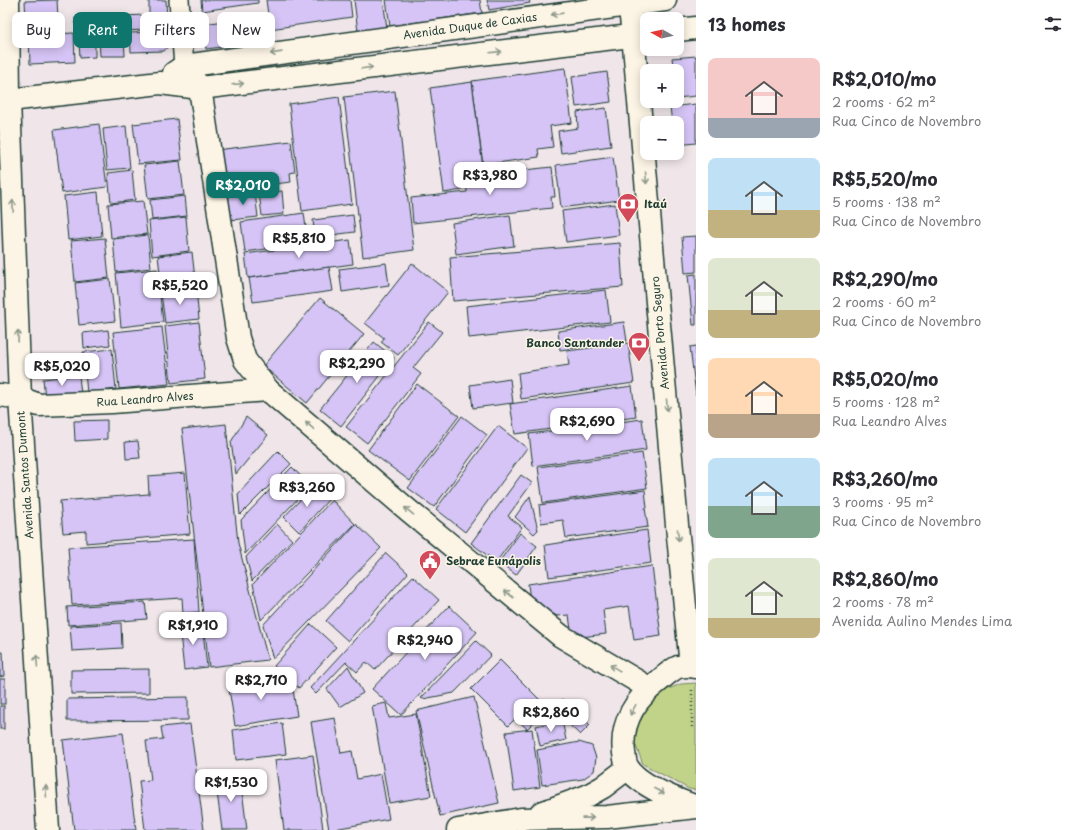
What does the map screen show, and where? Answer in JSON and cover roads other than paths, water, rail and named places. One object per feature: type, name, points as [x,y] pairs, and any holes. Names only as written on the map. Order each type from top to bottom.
[{"type":"street","name":"Avenida Santos Dumont","points":[[8,0],[5,100],[10,396],[48,830]]},
{"type":"street","points":[[179,0],[184,66],[200,88],[238,338],[245,360],[268,390],[408,510],[561,636],[649,688]]},
{"type":"street","name":"Avenida Duque de Caxias","points":[[160,83],[184,66],[629,2],[665,0]]},
{"type":"street","name":"Avenida Porto Seguro","points":[[629,2],[640,35]]},
{"type":"street","points":[[684,29],[696,28]]},
{"type":"street","name":"Avenida Duque de Caxias","points":[[5,100],[160,83],[200,88],[640,35]]},
{"type":"street","name":"Avenida Porto Seguro","points":[[642,56],[678,536],[694,667]]},
{"type":"street","name":"Rua Leandro Alves","points":[[10,396],[39,405],[112,402],[268,390]]},
{"type":"street","points":[[694,667],[678,667],[649,688],[634,707],[627,722],[624,747],[625,762],[636,777],[672,798],[696,807]]},
{"type":"street","points":[[521,820],[587,796],[603,787],[628,768]]},
{"type":"street","points":[[458,830],[521,820],[607,817],[696,807]]},
{"type":"place","name":"Itaú","points":[[628,224]]},
{"type":"place","name":"Banco Santander","points":[[639,362]]},
{"type":"place","name":"Sebrae Eunápolis","points":[[430,580]]}]
